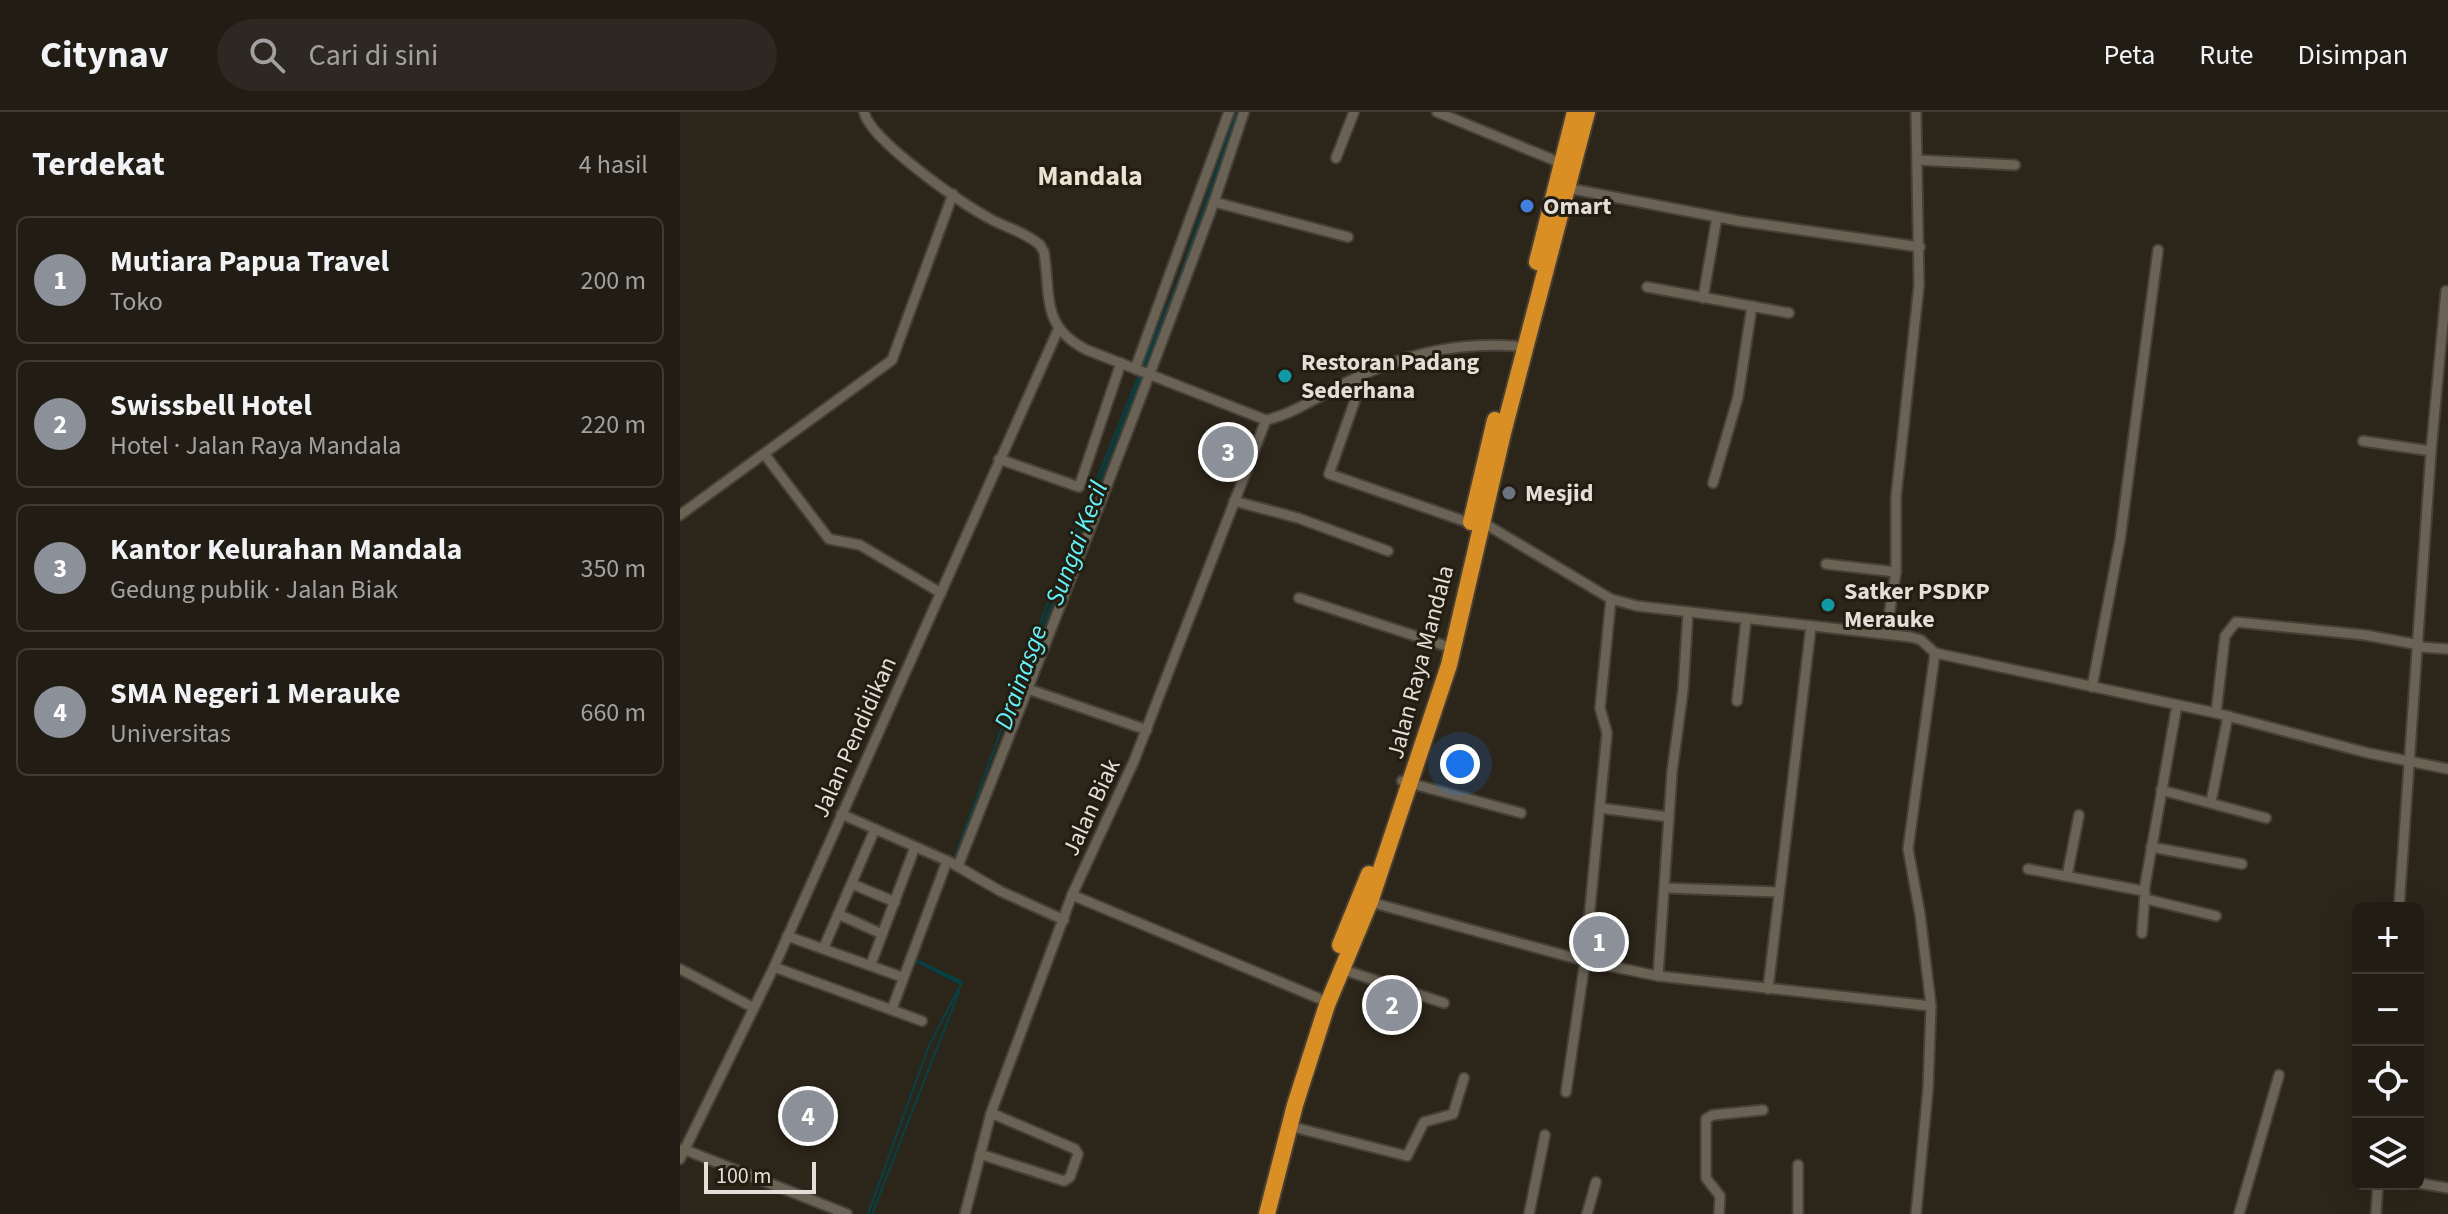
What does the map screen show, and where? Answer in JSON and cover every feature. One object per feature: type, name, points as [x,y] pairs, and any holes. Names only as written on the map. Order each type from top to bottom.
[{"type":"highway","name":"Jalan Raya Mandala","points":[[1258,1214],[1341,969],[1370,902],[1406,782],[1567,188],[1575,112]]},
{"type":"highway","name":"Jalan Raya Mandala","points":[[1267,1214],[1274,1167],[1318,998],[1406,782],[1449,665],[1515,346],[1561,163],[1572,147],[1587,112]]},
{"type":"street","points":[[864,112],[868,125],[881,138],[953,194],[984,216],[1040,245],[1044,252],[1052,319],[1058,330],[1081,347],[1266,420],[1358,376],[1438,348],[1515,346]]},
{"type":"street","points":[[892,1009],[902,977],[1025,688],[1143,372],[1229,112]]},
{"type":"street","points":[[1143,372],[1214,202],[1244,112]]},
{"type":"street","points":[[1336,158],[1354,112]]},
{"type":"street","points":[[1437,112],[1561,163]]},
{"type":"street","points":[[1886,634],[1896,572],[1896,497],[1920,247],[1916,112]]},
{"type":"street","points":[[1917,160],[2015,165]]},
{"type":"street","points":[[1567,188],[1717,217],[1920,247]]},
{"type":"street","points":[[680,515],[892,360],[953,194]]},
{"type":"street","points":[[1214,202],[1348,237]]},
{"type":"street","points":[[1703,298],[1717,217]]},
{"type":"street","points":[[2092,687],[2120,540],[2158,250]]},
{"type":"street","points":[[1647,287],[1789,313]]},
{"type":"street","points":[[2399,902],[2407,761],[2424,647],[2431,451],[2446,291]]},
{"type":"street","points":[[1713,483],[1738,397],[1752,306]]},
{"type":"street","name":"Jalan Pendidikan","points":[[682,1152],[774,967],[1058,330]]},
{"type":"street","points":[[999,459],[1079,487],[1121,363]]},
{"type":"street","points":[[1358,376],[1354,403],[1329,474],[1476,523],[1611,599],[1688,613],[1917,638],[1935,653],[2216,713],[2448,769]]},
{"type":"street","name":"Jalan Biak","points":[[965,1214],[991,1113],[1072,895],[1147,730],[1266,420]]},
{"type":"street","points":[[2363,441],[2431,451]]},
{"type":"street","points":[[765,455],[829,539],[860,545],[941,593]]},
{"type":"street","points":[[1234,501],[1298,518],[1388,551]]},
{"type":"street","points":[[1826,564],[1896,572]]},
{"type":"street","points":[[1299,598],[1443,645]]},
{"type":"street","points":[[1566,1092],[1585,961],[1607,733],[1600,708],[1611,599]]},
{"type":"street","points":[[1658,976],[1688,613]]},
{"type":"street","points":[[1737,701],[1746,620]]},
{"type":"street","points":[[2216,713],[2226,631],[2236,622],[2365,635],[2448,649]]},
{"type":"street","points":[[1768,989],[1811,626]]},
{"type":"street","points":[[1916,1214],[1928,1089],[1931,1006],[1920,914],[1908,849],[1935,653]]},
{"type":"street","points":[[1025,688],[1147,730]]},
{"type":"street","points":[[2142,933],[2151,847],[2177,705]]},
{"type":"street","points":[[2211,802],[2228,716]]},
{"type":"street","points":[[1406,782],[1521,813]]},
{"type":"street","points":[[2161,790],[2266,818]]},
{"type":"street","points":[[1600,808],[1669,817]]},
{"type":"street","points":[[841,814],[952,863],[1000,891],[1064,920]]},
{"type":"street","points":[[2067,876],[2079,815]]},
{"type":"street","points":[[824,947],[875,829]]},
{"type":"street","points":[[871,964],[915,847]]},
{"type":"street","points":[[2151,847],[2242,864]]},
{"type":"street","points":[[2028,869],[2145,895],[2216,916]]},
{"type":"street","points":[[852,884],[895,902]]},
{"type":"street","points":[[1666,888],[1778,892]]},
{"type":"street","points":[[1072,895],[1318,998]]},
{"type":"street","points":[[1370,902],[1585,961],[1658,976],[1931,1006]]},
{"type":"street","points":[[838,914],[882,934]]},
{"type":"street","points":[[787,936],[902,977]]},
{"type":"street","points":[[774,967],[922,1021]]},
{"type":"street","points":[[680,969],[754,1008]]},
{"type":"street","points":[[1341,969],[1444,1003]]},
{"type":"street","points":[[2239,1214],[2279,1075]]},
{"type":"street","points":[[1289,1126],[1407,1156],[1424,1122],[1453,1114],[1464,1078]]},
{"type":"street","points":[[1719,1214],[1720,1196],[1706,1178],[1706,1119],[1713,1115],[1763,1110]]},
{"type":"street","points":[[980,1154],[1061,1181],[1070,1177],[1078,1154],[1073,1148],[991,1113]]},
{"type":"street","points":[[1529,1214],[1545,1135]]},
{"type":"street","points":[[682,1152],[821,1209],[847,1214]]},
{"type":"street","points":[[1798,1165],[1798,1214]]},
{"type":"street","points":[[1587,1214],[1596,1182]]},
{"type":"street","points":[[2424,1184],[2448,1188]]},
{"type":"street","points":[[2376,1214],[2378,1190]]},
{"type":"waterway","name":"Sungai Kecil","points":[[1143,366],[1178,281],[1237,112]]},
{"type":"waterway","name":"Sungai Kecil","points":[[1145,367],[1158,331]]},
{"type":"waterway","name":"Drainasge","points":[[954,859],[1051,594],[1139,375]]},
{"type":"waterway","name":"Sungai Kecil","points":[[1005,724],[1141,376]]},
{"type":"waterway","name":"Sungai Kecil","points":[[929,922],[950,869]]},
{"type":"waterway","name":"Drainasge","points":[[868,1214],[928,1048],[962,982],[916,960]]},
{"type":"waterway","name":"Sungai Kecil","points":[[916,961],[959,983]]},
{"type":"waterway","name":"Sungai Kecil","points":[[872,1214],[959,992]]},
{"type":"place","name":"Omart","points":[[1527,206]]},
{"type":"place","name":"Restoran Padang Sederhana","points":[[1285,376]]},
{"type":"place","name":"Kantor Kelurahan Mandala","points":[[1228,452]]},
{"type":"place","name":"Mesjid","points":[[1509,493]]},
{"type":"place","name":"Satker PSDKP Merauke","points":[[1828,605]]},
{"type":"place","name":"Mutiara Papua Travel","points":[[1599,942]]},
{"type":"place","name":"Swissbell Hotel","points":[[1392,1005]]},
{"type":"place","name":"SMA Negeri 1 Merauke","points":[[808,1116]]},
{"type":"district","name":"Mandala","points":[[1090,175]]}]
